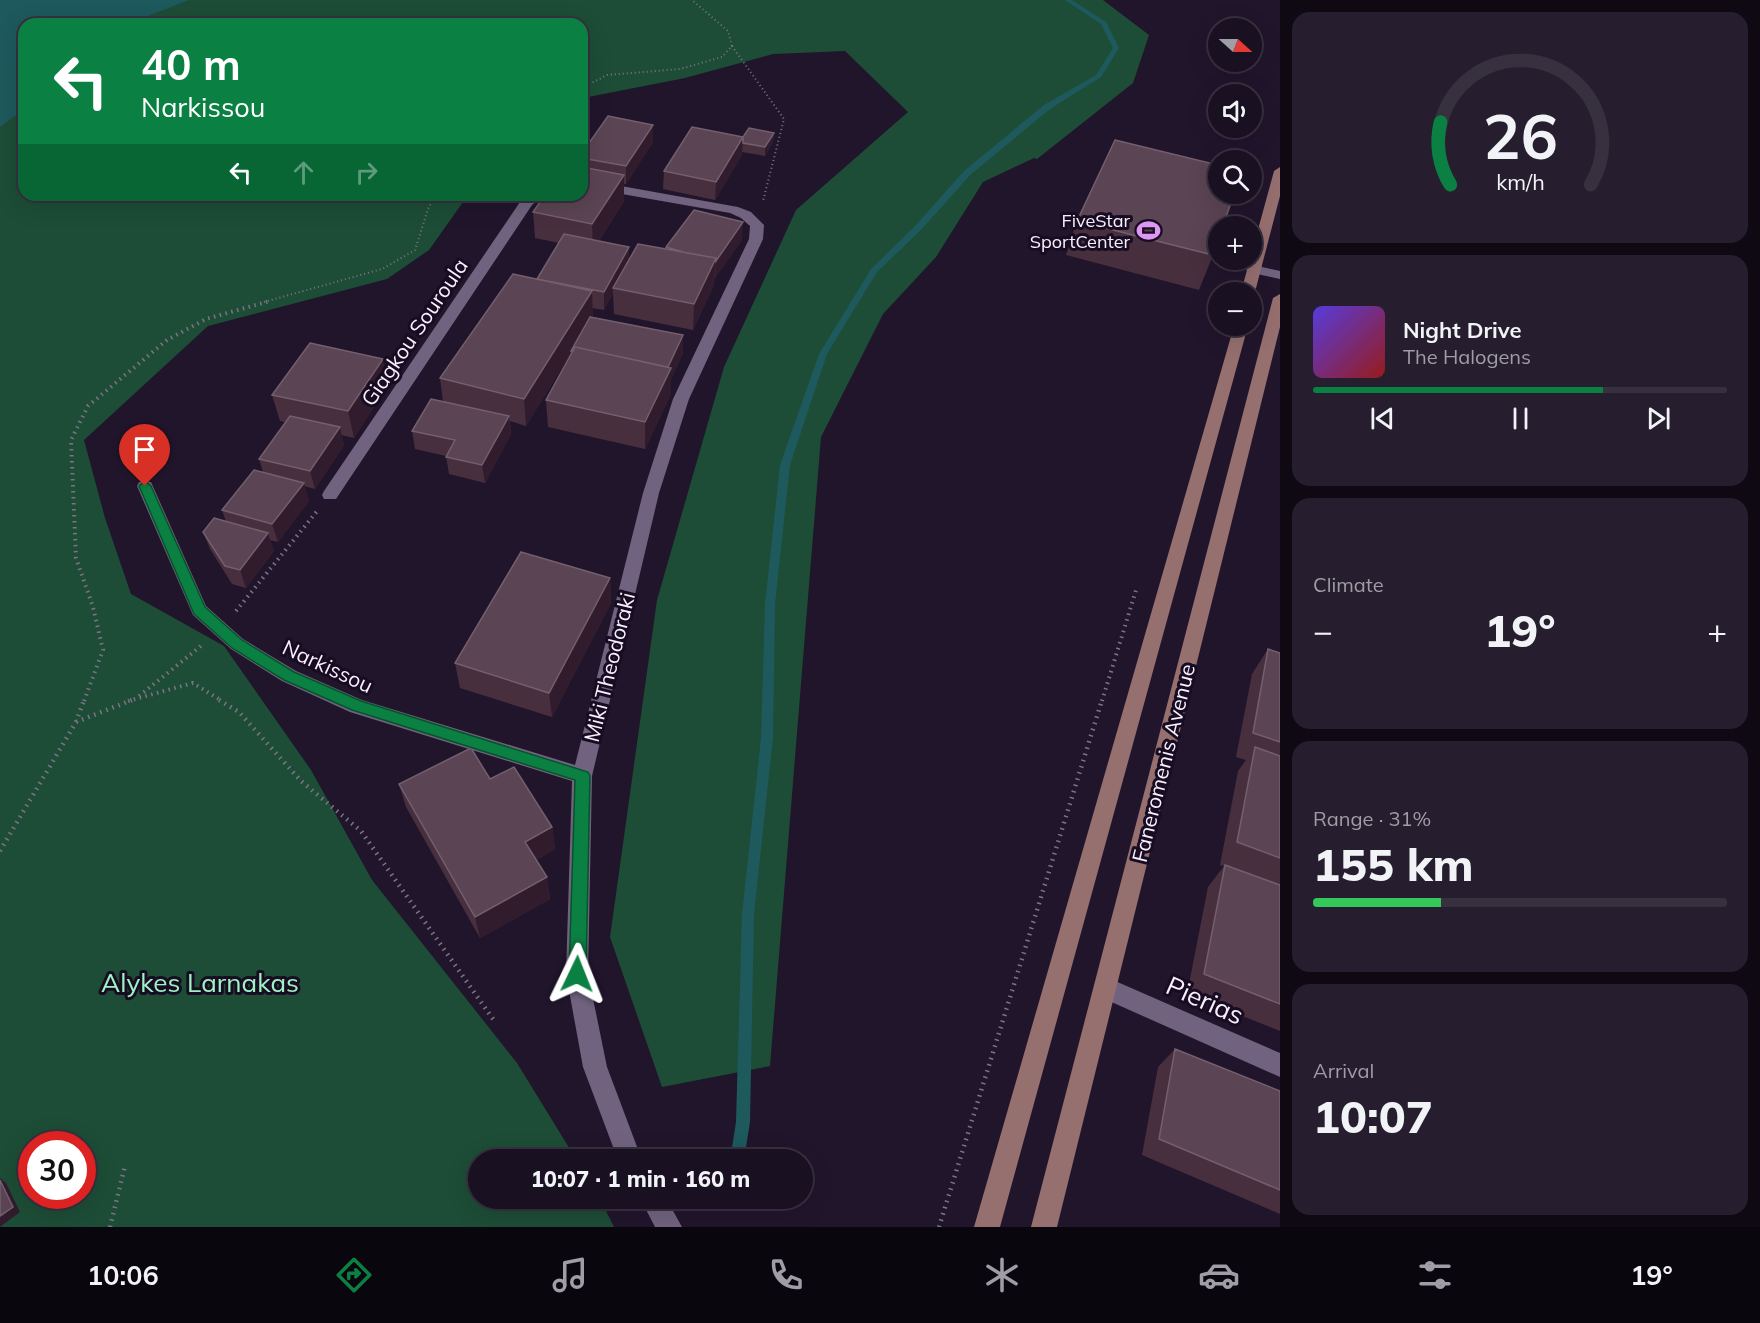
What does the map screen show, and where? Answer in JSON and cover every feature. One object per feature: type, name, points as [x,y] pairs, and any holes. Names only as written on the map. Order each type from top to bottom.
[{"type":"main road","points":[[1262,236],[1280,171]]},
{"type":"main road","name":"Faneromenis Avenue","points":[[1044,1227],[1280,298]]},
{"type":"main road","name":"Faneromenis Avenue","points":[[987,1227],[1238,336]]},
{"type":"street","points":[[588,184],[733,210],[746,215],[757,225]]},
{"type":"street","name":"Giagkou Souroula","points":[[330,495],[528,201]]},
{"type":"street","name":"Miki Theodoraki","points":[[626,1149],[595,1067],[577,974],[582,776],[651,493],[681,399],[756,239],[757,225]]},
{"type":"street","points":[[1258,270],[1280,275]]},
{"type":"street","name":"Narkissou","points":[[145,486],[199,610],[237,644],[289,676],[357,706],[582,776]]},
{"type":"street","name":"Pierias","points":[[1106,988],[1280,1065]]},
{"type":"street","points":[[658,1209],[669,1227]]},
{"type":"path","points":[[692,0],[728,31],[732,46],[784,119],[757,225]]},
{"type":"path","points":[[588,85],[607,75],[680,69],[722,57],[732,46]]},
{"type":"path","points":[[136,698],[221,630],[330,495]]},
{"type":"path","points":[[939,1227],[1140,577]]},
{"type":"path","points":[[76,722],[136,698],[193,683],[239,712],[301,781],[361,831],[495,1022]]},
{"type":"path","points":[[110,1227],[125,1166]]},
{"type":"green space","name":"Alykes Larnakas","points":[[0,0],[1103,0],[1149,35],[1133,83],[1037,159],[1034,158],[983,182],[936,257],[883,314],[821,437],[770,1066],[662,1087],[610,937],[657,600],[724,367],[796,210],[908,112],[845,51],[773,54],[685,78],[588,97],[588,18],[18,18],[18,201],[464,201],[429,250],[387,279],[208,326],[84,440],[105,518],[131,594],[224,646],[311,770],[372,880],[517,1063],[570,1149],[468,1149],[468,1209],[605,1209],[614,1227],[0,1227]]},
{"type":"shaded area","points":[[0,0],[189,0],[142,18],[18,18],[18,114],[0,127]]},
{"type":"building","points":[[608,116],[653,125],[626,166],[588,159],[588,144]]},
{"type":"building","points":[[692,127],[743,137],[716,182],[664,171]]},
{"type":"building","points":[[749,128],[774,133],[765,147],[743,143],[743,137]]},
{"type":"building","points":[[1115,140],[1208,163],[1208,204],[1231,204],[1226,216],[1208,216],[1208,254],[1077,221]]},
{"type":"building","points":[[588,168],[624,175],[592,224],[533,212],[541,201],[588,201]]},
{"type":"building","points":[[694,210],[743,222],[716,261],[716,258],[666,247]]},
{"type":"building","points":[[564,234],[629,247],[604,292],[537,279]]},
{"type":"building","points":[[638,244],[716,258],[694,304],[613,288]]},
{"type":"building","points":[[513,274],[592,291],[524,399],[440,378]]},
{"type":"building","points":[[590,317],[683,335],[668,367],[575,347],[571,351]]},
{"type":"building","points":[[310,343],[383,359],[348,411],[272,395]]},
{"type":"building","points":[[575,347],[671,368],[645,422],[546,400]]},
{"type":"building","points":[[431,399],[509,416],[482,465],[446,457],[455,440],[412,431]]},
{"type":"building","points":[[290,416],[340,427],[310,471],[259,459]]},
{"type":"building","points":[[254,470],[304,483],[272,524],[222,510]]},
{"type":"building","points":[[214,518],[268,533],[240,570],[225,566],[203,532]]},
{"type":"building","points":[[521,552],[610,578],[549,693],[455,663]]},
{"type":"building","points":[[1268,649],[1280,653],[1280,742],[1253,733]]},
{"type":"building","points":[[1255,747],[1280,756],[1280,858],[1237,842]]},
{"type":"building","points":[[471,748],[490,779],[514,767],[552,827],[525,842],[547,877],[475,917],[399,784]]},
{"type":"building","points":[[1225,865],[1280,885],[1280,1004],[1204,974]]},
{"type":"building","points":[[1175,1049],[1280,1091],[1280,1190],[1159,1139]]},
{"type":"building","points":[[0,1180],[13,1207],[0,1216]]},
{"type":"waterway","points":[[739,1149],[743,1122],[748,914],[767,738],[770,604],[785,465],[823,354],[874,271],[918,228],[967,173],[1047,107],[1099,76],[1116,48],[1104,23],[1068,0]]},
{"type":"place","name":"FiveStar SportCenter","points":[[1148,230]]},
{"type":"route","points":[[145,486],[199,610],[237,644],[289,676],[357,706],[582,776],[577,974]]}]
